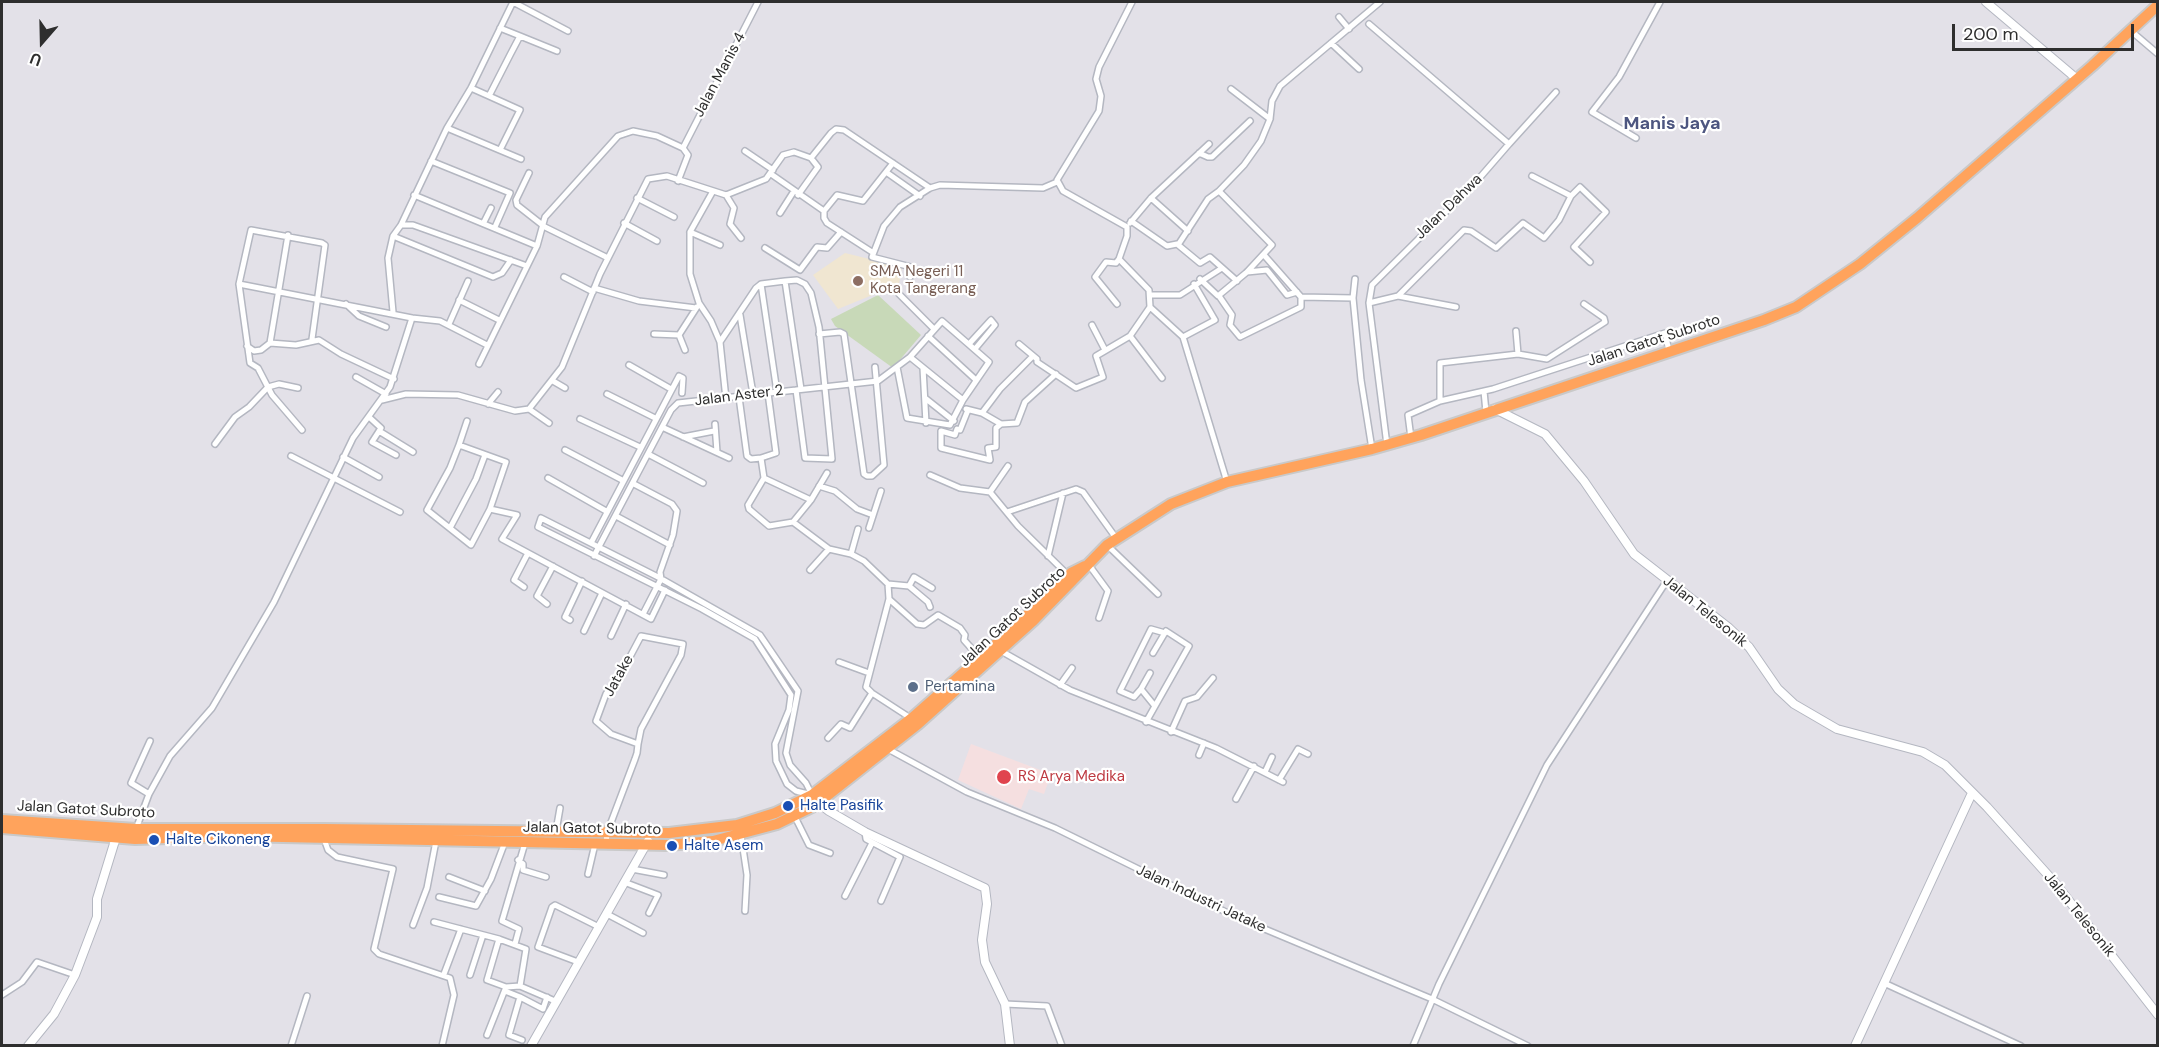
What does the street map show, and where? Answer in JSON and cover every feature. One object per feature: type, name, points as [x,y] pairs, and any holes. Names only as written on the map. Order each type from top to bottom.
[{"type":"highway","name":"Jalan Gatot Subroto","points":[[324,833],[436,841],[525,843],[603,840],[737,825],[815,799],[1001,651],[1077,579],[1086,565],[1107,545],[1171,504],[1227,482],[1411,438],[1785,311],[1832,284],[1917,218],[2077,79],[2157,5]]},
{"type":"highway","name":"Jalan Gatot Subroto","points":[[915,721],[1068,575],[1086,565]]},
{"type":"highway","name":"Jalan Gatot Subroto","points":[[2,828],[135,834],[556,831],[603,840],[647,844],[703,842],[741,835],[795,817],[867,753],[883,746]]},
{"type":"highway","name":"Jalan Gatot Subroto","points":[[2,820],[117,833]]},
{"type":"street","points":[[393,312],[388,258],[393,236],[401,225],[447,128],[471,88],[513,2],[568,31]]},
{"type":"street","name":"Jalan Manis 4","points":[[683,148],[758,2]]},
{"type":"street","points":[[872,252],[893,214],[930,188],[940,185],[1043,188],[1057,182],[1099,111],[1101,96],[1096,79],[1099,67],[1132,2]]},
{"type":"street","points":[[1178,244],[1208,199],[1220,191],[1255,150],[1270,118],[1272,101],[1280,86],[1380,2]]},
{"type":"street","points":[[1636,138],[1592,112],[1619,77],[1660,2]]},
{"type":"street","points":[[1986,2],[2077,79]]},
{"type":"street","points":[[1339,17],[1348,29]]},
{"type":"street","points":[[1369,24],[1509,144]]},
{"type":"street","points":[[500,28],[558,51]]},
{"type":"street","points":[[2131,31],[2157,54]]},
{"type":"street","points":[[489,96],[520,36]]},
{"type":"street","points":[[1331,43],[1359,69]]},
{"type":"street","points":[[471,88],[520,111],[500,150]]},
{"type":"street","points":[[1232,88],[1270,118]]},
{"type":"street","name":"Jalan Dahwa","points":[[1387,445],[1370,303],[1372,285],[1482,176],[1556,92]]},
{"type":"street","points":[[1199,153],[1212,157],[1250,121]]},
{"type":"street","points":[[447,128],[520,159]]},
{"type":"street","points":[[811,158],[831,133],[839,129],[854,135],[930,188]]},
{"type":"street","points":[[479,364],[546,227],[547,214],[622,134],[633,131],[657,136],[683,148],[688,155],[678,181]]},
{"type":"street","points":[[1117,304],[1095,277],[1106,262],[1116,263],[1119,259],[1127,236],[1127,226],[1131,221],[1151,198],[1209,144]]},
{"type":"street","points":[[745,151],[796,193],[824,211],[826,221],[872,252],[875,259],[911,267],[910,277]]},
{"type":"street","points":[[382,400],[406,394],[458,395],[515,411],[529,409],[553,381],[572,346],[608,258],[648,179],[663,176],[726,195],[766,179],[783,155],[788,152],[811,158],[818,167],[817,171],[780,213]]},
{"type":"street","points":[[431,161],[510,193],[495,227]]},
{"type":"street","points":[[824,211],[837,195],[863,201],[893,163]]},
{"type":"street","points":[[886,172],[920,196]]},
{"type":"street","points":[[529,173],[516,202],[546,227],[608,258]]},
{"type":"street","points":[[1533,176],[1571,196]]},
{"type":"street","points":[[1057,182],[1063,191],[1127,226]]},
{"type":"street","points":[[1398,296],[1460,232],[1471,231],[1496,248],[1523,223],[1543,239],[1558,220],[1571,196],[1580,187],[1606,212],[1574,247],[1590,262]]},
{"type":"street","points":[[713,191],[690,232],[690,283],[697,306],[711,321],[720,342],[726,399]]},
{"type":"street","points":[[1219,296],[1264,255],[1271,242],[1245,220],[1220,191]]},
{"type":"street","points":[[414,195],[484,222],[537,246]]},
{"type":"street","points":[[726,195],[734,208],[729,222],[741,238]]},
{"type":"street","points":[[637,198],[674,217]]},
{"type":"street","points":[[1151,198],[1188,231]]},
{"type":"street","points":[[484,222],[491,208]]},
{"type":"street","points":[[1131,221],[1166,245],[1178,244],[1200,262],[1210,257],[1237,281]]},
{"type":"street","points":[[624,223],[657,241]]},
{"type":"street","points":[[401,225],[413,225],[527,266]]},
{"type":"street","points":[[302,429],[268,387],[258,368],[250,363],[239,284],[250,230],[288,235],[325,245],[312,339]]},
{"type":"street","points":[[690,232],[720,244]]},
{"type":"street","points":[[765,248],[800,270],[817,247],[827,248],[841,232]]},
{"type":"street","points":[[270,343],[288,235]]},
{"type":"street","points":[[393,236],[493,277],[502,273],[511,260]]},
{"type":"street","points":[[1200,279],[1215,296],[1219,296],[1232,315],[1230,325],[1240,337],[1299,308],[1299,294],[1264,255]]},
{"type":"street","points":[[1019,344],[1037,362],[1076,388],[1102,378],[1096,356],[1130,336],[1150,307],[1150,295],[1143,283],[1119,259]]},
{"type":"street","points":[[1150,295],[1176,296],[1222,267]]},
{"type":"street","points":[[1247,272],[1266,270],[1287,295],[1353,298]]},
{"type":"street","points":[[564,277],[581,286],[639,301],[697,306]]},
{"type":"street","points":[[1355,279],[1353,298],[1355,323],[1361,381],[1372,449]]},
{"type":"street","points":[[720,342],[761,284],[801,281],[811,293],[819,333],[834,457],[819,459],[804,456],[785,283]]},
{"type":"street","points":[[449,324],[468,282]]},
{"type":"street","points":[[239,284],[393,312],[412,318],[434,320],[449,324],[487,345]]},
{"type":"street","points":[[761,284],[777,392]]},
{"type":"street","points":[[1183,337],[1215,320],[1194,284]]},
{"type":"street","points":[[899,294],[934,329]]},
{"type":"street","points":[[1370,303],[1398,296],[1456,307]]},
{"type":"street","points":[[459,300],[499,320]]},
{"type":"street","points":[[344,303],[359,316],[386,327]]},
{"type":"street","points":[[1440,401],[1440,363],[1518,354],[1547,359],[1605,322],[1604,318],[1584,304]]},
{"type":"street","points":[[679,335],[697,306]]},
{"type":"street","points":[[1150,307],[1183,337],[1227,482]]},
{"type":"street","points":[[740,315],[753,394]]},
{"type":"street","points":[[135,834],[149,794],[176,747],[212,708],[274,602],[343,457],[386,394],[394,379],[412,318]]},
{"type":"street","points":[[878,381],[910,357],[942,321],[990,363],[963,400],[950,425],[926,423],[907,418],[897,367]]},
{"type":"street","points":[[969,344],[992,321],[995,325],[975,349]]},
{"type":"street","points":[[1092,325],[1105,350]]},
{"type":"street","points":[[1516,331],[1518,354]]},
{"type":"street","points":[[819,333],[844,334],[864,474],[872,476],[884,465],[875,368]]},
{"type":"street","points":[[1411,438],[1408,415],[1440,401],[1484,391],[1665,333],[1669,351]]},
{"type":"street","points":[[654,334],[679,335]]},
{"type":"street","points":[[679,335],[685,350]]},
{"type":"street","points":[[928,336],[976,380]]},
{"type":"street","points":[[1130,336],[1162,378]]},
{"type":"street","points":[[247,346],[254,351],[261,350],[270,343],[296,345],[312,339],[319,340],[341,354],[394,379]]},
{"type":"street","points":[[982,413],[1000,389],[1033,356]]},
{"type":"street","points":[[910,357],[963,400]]},
{"type":"street","points":[[629,365],[671,389]]},
{"type":"street","points":[[923,368],[926,423]]},
{"type":"street","points":[[1001,424],[996,428],[996,447],[988,448],[990,460],[941,448],[941,431],[955,435],[957,429],[960,430],[967,409],[982,413],[1001,424],[1017,423],[1024,402],[1056,374]]},
{"type":"street","points":[[591,543],[678,376],[682,377],[682,393]]},
{"type":"street","points":[[356,377],[386,394]]},
{"type":"street","points":[[553,381],[565,388]]},
{"type":"street","name":"Jalan Aster 2","points":[[594,556],[671,410],[678,404],[878,381]]},
{"type":"street","points":[[215,444],[230,422],[268,387],[279,384],[298,388]]},
{"type":"street","points":[[1484,391],[1490,411]]},
{"type":"street","points":[[488,404],[498,392]]},
{"type":"street","points":[[739,397],[747,456],[751,459],[761,458],[776,453],[768,393]]},
{"type":"street","points":[[607,394],[655,418]]},
{"type":"street","points":[[926,398],[954,421]]},
{"type":"street","points":[[529,409],[549,423]]},
{"type":"street","name":"Jalan Telesonik","points":[[1490,411],[1545,434],[1584,481],[1625,544],[1666,582],[1749,647],[1778,689],[1794,704],[1837,729],[1935,757],[1972,793],[2056,884],[2157,1015]]},
{"type":"street","points":[[369,417],[380,425],[372,442],[396,455]]},
{"type":"street","points":[[580,419],[640,447]]},
{"type":"street","points":[[459,445],[506,462],[490,509],[471,545],[427,510],[450,468],[467,421]]},
{"type":"street","points":[[715,424],[717,452]]},
{"type":"street","points":[[662,427],[729,458]]},
{"type":"street","points":[[379,431],[412,452]]},
{"type":"street","points":[[682,437],[714,431]]},
{"type":"street","points":[[565,450],[622,480]]},
{"type":"street","points":[[648,454],[703,483]]},
{"type":"street","points":[[450,528],[476,480],[485,455]]},
{"type":"street","points":[[291,456],[400,512]]},
{"type":"street","points":[[343,457],[379,477]]},
{"type":"street","points":[[761,458],[764,478],[748,505],[749,509],[770,526],[793,522],[811,500],[827,473]]},
{"type":"street","points":[[990,492],[1008,466]]},
{"type":"street","points":[[930,475],[960,488],[990,492],[1068,575]]},
{"type":"street","points":[[548,478],[606,511]]},
{"type":"street","points":[[764,478],[811,500]]},
{"type":"street","points":[[634,484],[675,507],[670,545],[657,574],[650,583]]},
{"type":"street","points":[[819,486],[835,491],[857,509],[873,515]]},
{"type":"street","points":[[1007,512],[1074,489],[1083,492],[1116,538]]},
{"type":"street","points":[[869,528],[881,491]]},
{"type":"street","points":[[1048,556],[1063,493]]},
{"type":"street","points":[[490,509],[517,515],[502,539],[651,619],[665,590]]},
{"type":"street","points":[[616,516],[670,545]]},
{"type":"street","points":[[815,799],[790,765],[786,753],[798,691],[758,637],[657,574],[543,518],[537,526],[758,637],[791,695],[792,701],[775,750],[776,761],[787,784],[796,791],[815,799],[865,832],[985,888],[987,904],[982,940],[985,962],[1005,1004],[1010,1046]]},
{"type":"street","points":[[793,522],[829,549],[851,554],[874,568],[888,584],[889,599],[866,687],[915,721]]},
{"type":"street","points":[[851,554],[858,530]]},
{"type":"street","points":[[1107,545],[1158,594]]},
{"type":"street","points":[[810,570],[829,549]]},
{"type":"street","points":[[524,587],[514,580],[528,553]]},
{"type":"street","points":[[1086,565],[1108,591],[1099,618]]},
{"type":"street","points":[[547,604],[537,596],[553,566]]},
{"type":"street","points":[[909,586],[914,577],[932,588]]},
{"type":"street","points":[[643,614],[662,579]]},
{"type":"street","points":[[570,620],[565,617],[582,581]]},
{"type":"street","points":[[1413,1046],[1432,999],[1547,765],[1666,582]]},
{"type":"street","points":[[888,584],[909,586],[928,602],[930,607]]},
{"type":"street","points":[[584,631],[602,592]]},
{"type":"street","points":[[889,599],[918,624],[924,625],[938,615],[960,628],[965,635],[964,640],[980,658]]},
{"type":"street","points":[[611,636],[626,604]]},
{"type":"street","points":[[1146,722],[1189,647],[1169,632],[1151,629],[1120,692],[1134,698],[1150,673]]},
{"type":"street","points":[[1153,652],[1165,633]]},
{"type":"street","name":"Jatake","points":[[641,636],[682,644],[681,655],[643,724],[638,744],[611,734],[596,721],[606,694],[625,667],[641,636]]},
{"type":"street","points":[[1001,651],[1060,684],[1146,722],[1204,743],[1281,781],[1298,749],[1308,754]]},
{"type":"street","points":[[839,662],[869,673]]},
{"type":"street","points":[[1060,684],[1072,668]]},
{"type":"street","points":[[1171,732],[1185,701],[1197,698],[1213,678]]},
{"type":"street","points":[[1141,689],[1154,705]]},
{"type":"street","points":[[828,738],[842,724],[850,728],[872,693]]},
{"type":"street","points":[[149,794],[131,783],[150,741]]},
{"type":"street","points":[[1198,756],[1204,743]]},
{"type":"street","points":[[588,874],[638,744]]},
{"type":"street","name":"Jalan Industri Jatake","points":[[883,746],[967,792],[1055,828],[1236,917],[1432,999],[1528,1046]]},
{"type":"street","points":[[1264,772],[1272,757]]},
{"type":"street","points":[[1236,799],[1254,766]]},
{"type":"street","points":[[787,784],[799,776]]},
{"type":"street","points":[[1855,1046],[1972,793]]},
{"type":"street","points":[[556,831],[560,808]]},
{"type":"street","points":[[795,817],[809,845],[830,854]]},
{"type":"street","points":[[865,832],[866,839],[901,859],[881,901]]},
{"type":"street","points":[[28,1046],[54,1014],[75,975],[97,917],[97,898],[117,833]]},
{"type":"street","points":[[324,833],[328,850],[337,857],[393,869],[375,951],[450,978],[455,992],[442,1046]]},
{"type":"street","points":[[499,939],[488,980],[543,1009],[578,962],[600,927],[651,833]]},
{"type":"street","points":[[741,835],[747,875],[745,911]]},
{"type":"street","points":[[413,925],[427,888],[436,841]]},
{"type":"street","points":[[439,897],[475,906],[505,842]]},
{"type":"street","points":[[514,944],[519,929],[502,921],[513,890],[510,885],[525,843]]},
{"type":"street","points":[[845,896],[872,843]]},
{"type":"street","points":[[518,860],[523,864],[523,870],[546,877]]},
{"type":"street","points":[[632,869],[664,875]]},
{"type":"street","points":[[449,877],[484,891]]},
{"type":"street","points":[[624,882],[658,895],[649,913]]},
{"type":"street","points":[[578,962],[537,946],[552,907],[555,905],[600,927]]},
{"type":"street","points":[[607,914],[643,933]]},
{"type":"street","points":[[434,922],[499,939],[526,950],[520,986]]},
{"type":"street","points":[[444,974],[461,929]]},
{"type":"street","points":[[470,975],[483,935]]},
{"type":"street","points":[[2,995],[22,982],[37,962],[75,975]]},
{"type":"street","points":[[1884,983],[2021,1046]]},
{"type":"street","points":[[505,989],[520,986],[551,999]]},
{"type":"street","points":[[487,1035],[505,989]]},
{"type":"street","points":[[291,1046],[307,996]]},
{"type":"street","points":[[520,997],[509,1035],[522,1040]]},
{"type":"street","points":[[531,1046],[551,999]]},
{"type":"street","points":[[1005,1004],[1047,1006],[1062,1046]]},
{"type":"shaded area","points":[[2,2],[2157,2],[2157,1045],[2,1046]]},
{"type":"shaded area","name":"SMA Negeri 11 Kota Tangerang","points":[[845,253],[902,267],[898,290],[885,286],[875,294],[838,309],[813,275]]},
{"type":"shaded area","name":"RS Arya Medika","points":[[971,744],[1051,774],[1044,794],[1029,789],[1021,809],[958,780]]},
{"type":"green space","points":[[878,295],[921,335],[893,368],[835,326],[831,319]]},
{"type":"place","name":"SMA Negeri 11 Kota Tangerang","points":[[858,281]]},
{"type":"place","name":"Pertamina","points":[[913,687]]},
{"type":"place","name":"RS Arya Medika","points":[[1004,777]]},
{"type":"place","name":"Halte Pasifik","points":[[788,806]]},
{"type":"place","name":"Halte Cikoneng","points":[[154,840]]},
{"type":"place","name":"Halte Asem","points":[[672,846]]},
{"type":"district","name":"Manis Jaya","points":[[1672,124]]}]
